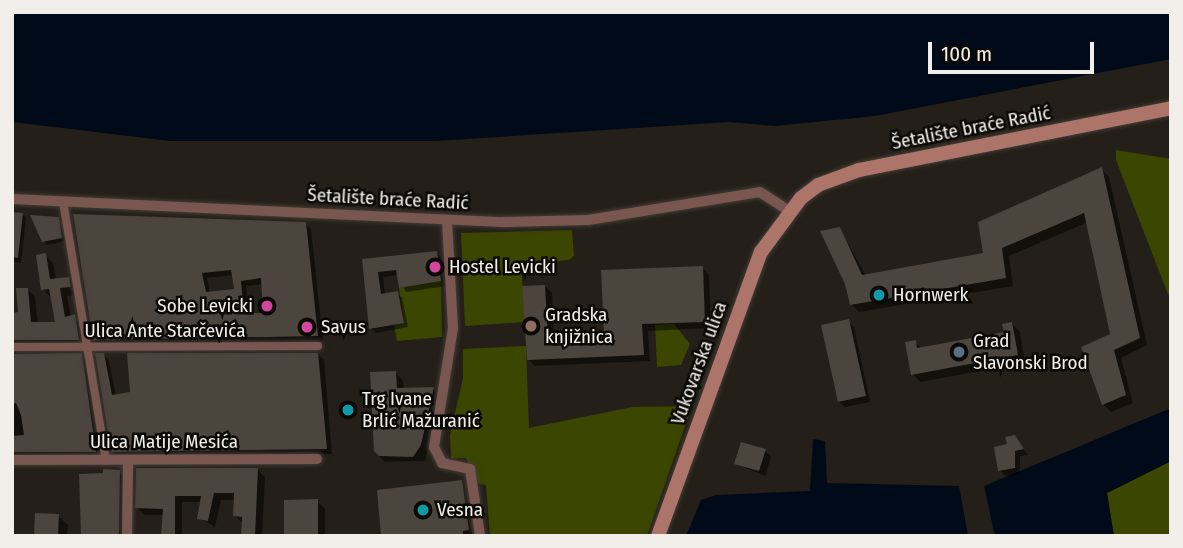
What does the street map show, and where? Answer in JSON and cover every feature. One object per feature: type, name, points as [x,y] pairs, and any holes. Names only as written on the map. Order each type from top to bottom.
[{"type":"main road","name":"Šetalište braće Radić","points":[[788,210],[818,185],[859,170],[1171,108]]},
{"type":"main road","name":"Vukovarska ulica","points":[[658,536],[748,283],[761,252],[788,210]]},
{"type":"street","name":"Šetalište braće Radić","points":[[12,199],[447,222],[588,220],[760,192],[788,210]]},
{"type":"street","points":[[63,201],[106,460]]},
{"type":"street","points":[[447,222],[453,328],[435,455],[442,463],[470,468],[480,536]]},
{"type":"street","name":"Ulica Ante Starčevića","points":[[12,348],[318,345]]},
{"type":"street","name":"Ulica Matije Mesića","points":[[12,460],[317,459]]},
{"type":"street","points":[[127,536],[128,460]]},
{"type":"green space","points":[[1116,150],[1171,159],[1171,302],[1116,160]]},
{"type":"green space","points":[[572,230],[574,256],[569,260],[521,264],[525,322],[465,326],[461,233]]},
{"type":"green space","points":[[441,281],[442,337],[397,341],[394,325],[404,322],[399,288]]},
{"type":"green space","points":[[674,324],[690,344],[681,365],[657,367],[655,325]]},
{"type":"green space","points":[[526,346],[529,428],[632,407],[692,406],[647,536],[490,536],[486,485],[479,484],[466,458],[451,458],[450,435],[463,378],[463,349]]},
{"type":"green space","points":[[1171,461],[1170,536],[1114,536],[1107,493]]},
{"type":"water","points":[[12,12],[1171,12],[1171,59],[875,116],[774,126],[729,122],[435,141],[171,141],[12,122]]},
{"type":"water","points":[[1171,408],[1171,461],[1107,493],[1114,536],[995,536],[984,486]]},
{"type":"water","points":[[813,439],[825,441],[827,483],[959,486],[968,536],[686,536],[701,500],[716,495],[810,491]]},
{"type":"building","name":"Hornwerk","points":[[1102,167],[1140,338],[1114,350],[1126,395],[1102,405],[1081,347],[1110,334],[1084,213],[1002,248],[1006,278],[850,305],[845,284],[820,231],[840,227],[862,275],[983,253],[978,222]]},
{"type":"building","points":[[12,212],[23,213],[18,258],[12,257]]},
{"type":"building","points":[[73,214],[306,222],[318,336],[93,340]],"holes":[[[231,270],[234,289],[206,292],[202,273]],[[261,278],[263,313],[244,313],[241,281]]]},
{"type":"building","points":[[30,215],[59,217],[62,238],[42,242]]},
{"type":"building","points":[[437,251],[441,281],[399,288],[396,270],[378,272],[381,294],[398,291],[404,323],[369,329],[362,259]]},
{"type":"building","points":[[46,253],[50,279],[69,277],[71,287],[60,288],[65,317],[75,314],[79,340],[12,340],[12,313],[18,312],[16,288],[28,288],[31,322],[55,322],[49,289],[41,290],[36,255]]},
{"type":"building","points":[[703,266],[705,322],[642,324],[644,355],[527,360],[522,286],[545,285],[548,338],[604,335],[601,270]]},
{"type":"building","points":[[849,319],[866,396],[838,402],[821,325]]},
{"type":"building","points":[[1012,322],[1018,355],[911,375],[905,342],[916,340],[917,348],[1004,332],[1002,324]]},
{"type":"building","points":[[82,353],[96,452],[12,452],[12,436],[24,435],[21,415],[16,403],[12,404],[12,354]]},
{"type":"building","points":[[95,353],[104,353],[112,395],[130,392],[127,353],[318,353],[327,449],[111,452]]},
{"type":"building","points":[[396,371],[397,388],[434,387],[421,445],[413,457],[379,456],[374,451],[370,372]]},
{"type":"building","points":[[1015,435],[1024,449],[1015,451],[1015,468],[998,471],[994,447],[1007,444],[1005,437]]},
{"type":"building","points":[[741,442],[766,449],[759,471],[734,464]]},
{"type":"building","points":[[136,468],[258,468],[255,536],[241,536],[242,517],[233,516],[234,493],[214,493],[208,521],[197,519],[201,496],[175,496],[175,536],[161,536],[163,509],[135,508]]},
{"type":"building","points":[[103,469],[120,470],[119,536],[81,536],[79,474],[103,473]]},
{"type":"building","name":"Vesna","points":[[462,480],[469,530],[463,531],[463,536],[381,536],[377,490]]},
{"type":"building","points":[[318,499],[318,536],[284,536],[284,500]]},
{"type":"building","points":[[35,513],[59,514],[58,536],[34,536]]},
{"type":"place","name":"Hostel Levicki","points":[[435,267]]},
{"type":"place","name":"Hornwerk","points":[[879,295]]},
{"type":"place","name":"Sobe Levicki","points":[[267,306]]},
{"type":"place","name":"Gradska knjižnica","points":[[531,326]]},
{"type":"place","name":"Savus","points":[[307,327]]},
{"type":"place","name":"Grad Slavonski Brod","points":[[959,352]]},
{"type":"place","name":"Trg Ivane Brlić Mažuranić","points":[[348,410]]},
{"type":"place","name":"Vesna","points":[[423,510]]}]
